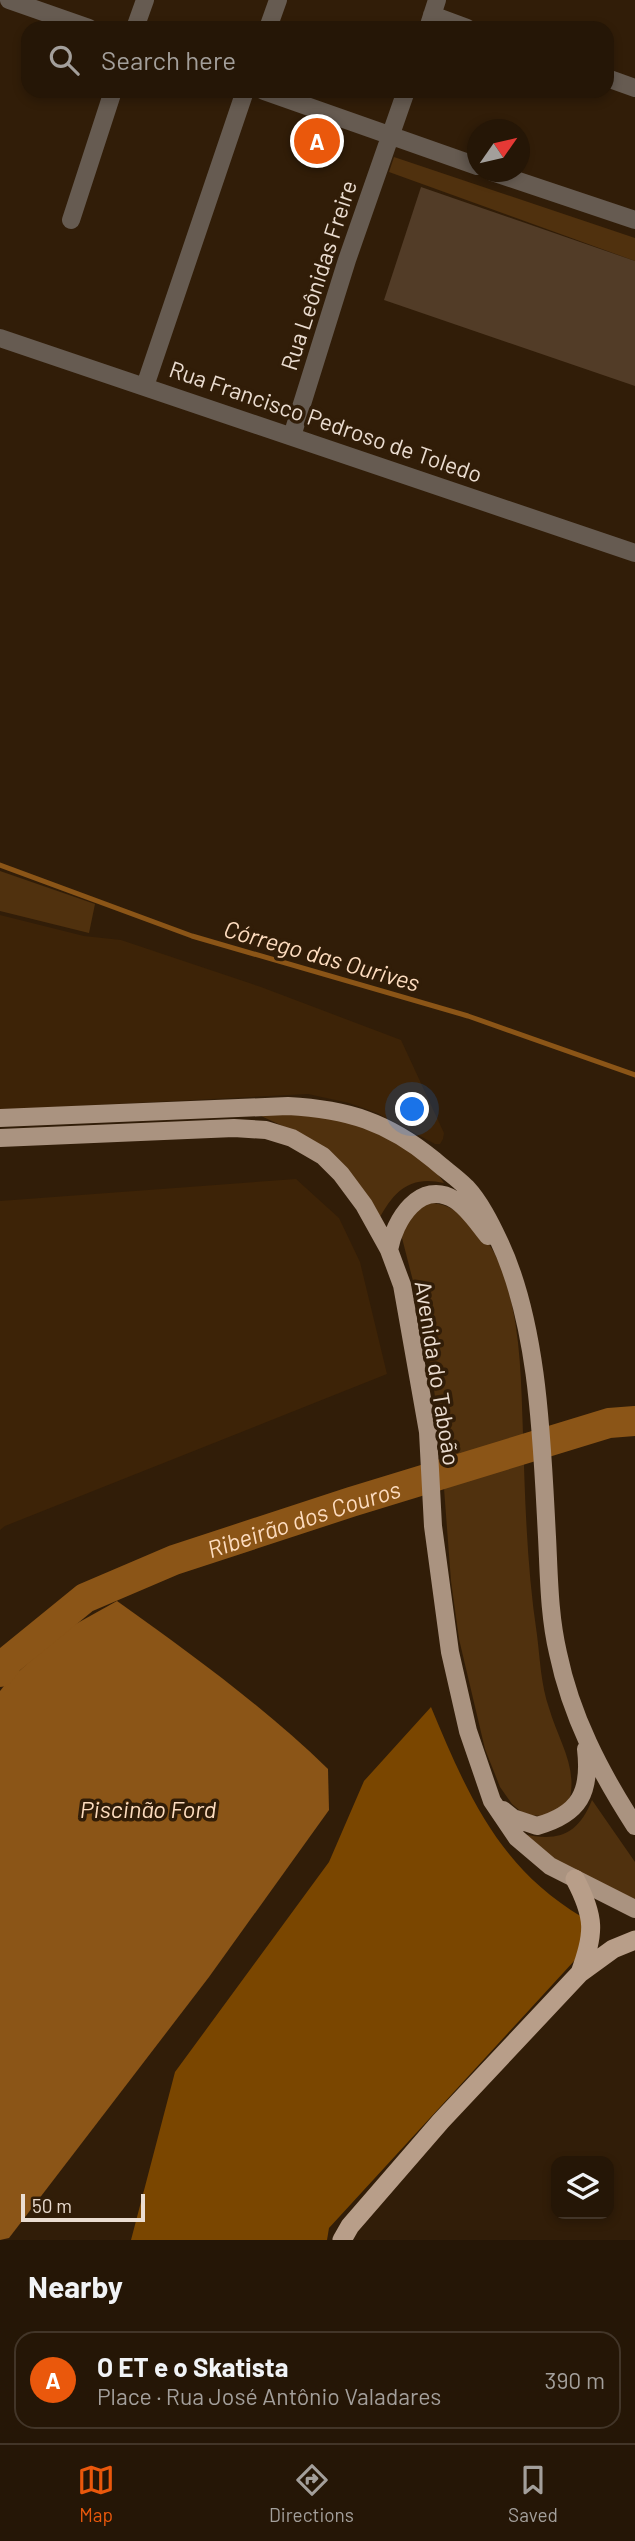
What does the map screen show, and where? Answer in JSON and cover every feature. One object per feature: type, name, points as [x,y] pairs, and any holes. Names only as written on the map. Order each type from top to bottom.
[{"type":"highway","points":[[575,1879],[592,1917],[592,1936],[580,1973]]},
{"type":"highway","points":[[342,2240],[350,2226],[441,2121],[580,1973],[613,1949],[635,1940]]},
{"type":"main road","points":[[0,1118],[288,1106],[324,1108],[367,1119],[412,1143],[467,1188],[482,1208],[504,1250],[526,1318],[537,1406],[549,1587],[557,1651],[585,1740],[635,1826]]},
{"type":"main road","name":"Avenida do Taboão","points":[[0,1138],[234,1128],[266,1130],[292,1138],[323,1156],[332,1165],[364,1205],[389,1250],[404,1296],[428,1432],[433,1526],[450,1652],[468,1731],[492,1801],[517,1838],[550,1866],[635,1909]]},
{"type":"main road","points":[[441,1194],[453,1176]]},
{"type":"main road","points":[[389,1250],[397,1223],[410,1206],[421,1199],[441,1194],[456,1200],[504,1250]]},
{"type":"main road","points":[[492,1801],[513,1818],[537,1826],[570,1812],[578,1804],[587,1784],[585,1740]]},
{"type":"street","points":[[9,0],[69,21]]},
{"type":"street","points":[[138,21],[145,0]]},
{"type":"street","points":[[270,21],[278,0]]},
{"type":"street","points":[[614,80],[635,88]]},
{"type":"street","points":[[71,220],[112,98]]},
{"type":"street","points":[[145,386],[243,98]]},
{"type":"street","points":[[283,98],[467,162]]},
{"type":"street","name":"Rua Leônidas Freire","points":[[292,436],[347,260],[404,98]]},
{"type":"street","points":[[522,182],[635,220]]},
{"type":"street","name":"Rua Francisco Pedroso de Toledo","points":[[0,338],[635,552]]},
{"type":"shaded area","points":[[394,157],[635,238],[635,261],[389,172]]},
{"type":"shaded area","points":[[0,871],[95,904],[89,933],[0,911]]},
{"type":"shaded area","points":[[0,915],[84,936],[121,940],[261,987],[401,1040],[444,1133],[443,1139],[440,1144],[435,1144],[377,1113],[349,1103],[308,1094],[0,1110]]},
{"type":"shaded area","points":[[307,1114],[354,1123],[383,1134],[419,1156],[444,1183],[412,1183],[397,1193],[379,1219],[302,1135],[259,1115]]},
{"type":"shaded area","points":[[296,1179],[339,1218],[360,1262],[387,1374],[0,1530],[0,1201]]},
{"type":"shaded area","points":[[430,1203],[454,1210],[465,1217],[484,1237],[503,1272],[517,1332],[529,1560],[541,1672],[546,1699],[570,1767],[571,1779],[568,1804],[542,1816],[525,1815],[512,1804],[500,1787],[485,1749],[459,1639],[451,1581],[440,1435],[433,1382],[423,1320],[402,1238],[411,1216]]},
{"type":"shaded area","points":[[431,1707],[458,1769],[488,1826],[528,1875],[582,1917],[585,1935],[575,1960],[329,2228],[327,2240],[131,2240],[175,2072],[329,1862],[364,1781]]},
{"type":"shaded area","points":[[592,1800],[635,1862],[635,1903],[548,1856],[523,1834],[547,1837],[565,1833],[580,1821]]},
{"type":"water","name":"Piscinão Ford","points":[[117,1601],[252,1702],[328,1769],[329,1810],[209,1977],[9,2238],[0,2240],[0,1691],[65,1630]]},
{"type":"building","points":[[421,187],[635,261],[635,386],[384,300]]},
{"type":"waterway","name":"Córrego das Ourives","points":[[0,865],[192,936],[468,1016],[635,1075]]},
{"type":"waterway","name":"Ribeirão dos Couros","points":[[0,1672],[9,1660],[85,1598],[174,1560],[351,1502],[609,1423],[635,1421]]},
{"type":"place","name":"O ET e o Skatista","points":[[317,141]]}]
